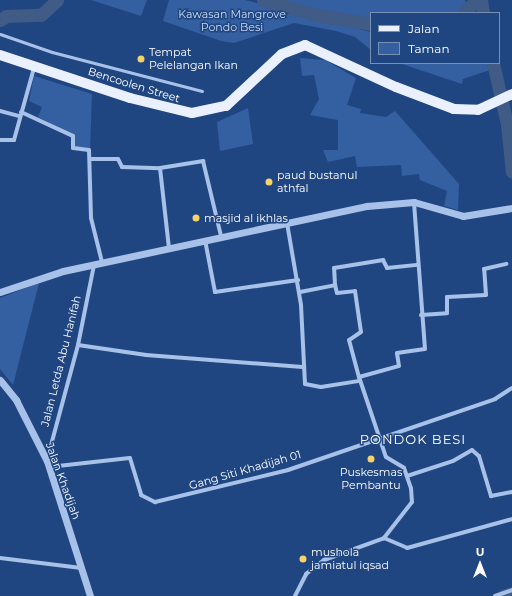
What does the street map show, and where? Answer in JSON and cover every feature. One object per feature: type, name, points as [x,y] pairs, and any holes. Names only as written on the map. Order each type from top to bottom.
[{"type":"main road","name":"Bencoolen Street","points":[[0,56],[130,98],[182,112],[200,113],[226,106],[282,54],[304,45],[447,107],[466,110],[490,107],[512,94]]},
{"type":"street","points":[[0,140],[14,140],[34,68]]},
{"type":"street","points":[[0,111],[20,114],[72,136],[72,148],[89,150],[91,159],[89,200],[102,262]]},
{"type":"street","points":[[91,159],[118,159],[122,167],[160,168],[203,161],[221,236]]},
{"type":"street","points":[[160,168],[169,248]]},
{"type":"street","points":[[287,223],[300,292],[305,384],[308,387],[359,379],[399,366],[397,354],[425,349],[421,315],[414,202]]},
{"type":"street","points":[[0,292],[55,273],[221,236],[367,206],[414,202],[457,216],[512,208]]},
{"type":"street","points":[[205,240],[215,292],[298,280]]},
{"type":"street","points":[[295,596],[306,574],[324,560],[384,538],[412,502],[407,476],[402,466],[386,457],[359,379],[349,340],[361,332],[355,293],[337,293],[334,268],[383,260],[387,268],[418,265]]},
{"type":"street","points":[[421,315],[447,313],[447,297],[486,295],[484,269],[506,264]]},
{"type":"street","name":"Jalan Letda Abu Hanifah","points":[[48,464],[78,345],[94,265]]},
{"type":"street","points":[[300,292],[335,285]]},
{"type":"street","points":[[78,345],[146,355],[303,367]]},
{"type":"street","name":"Jalan Khadijah","points":[[0,380],[16,400],[48,464],[90,596]]},
{"type":"street","name":"Gang Siti Khadijah 01","points":[[48,464],[130,458],[141,495],[155,502],[288,470],[495,399],[512,388]]},
{"type":"street","points":[[407,476],[449,462],[472,450],[479,456],[491,496],[512,492]]},
{"type":"street","points":[[384,538],[407,548],[512,518]]},
{"type":"street","points":[[0,558],[82,568]]},
{"type":"street","points":[[495,596],[512,590]]},
{"type":"lane","points":[[0,34],[52,52],[202,91]]},
{"type":"green space","points":[[91,0],[147,0],[141,16]]},
{"type":"green space","name":"Kawasan Mangrove Pondo Besi","points":[[169,0],[245,0],[370,32],[370,49],[355,37],[336,31],[294,23],[234,43],[221,41],[163,21]]},
{"type":"green space","name":"Kawasan Mangrove Pondo Besi","points":[[273,0],[465,0],[466,3],[458,12],[370,12],[370,20]]},
{"type":"green space","points":[[300,58],[325,60],[356,78],[347,105],[361,109],[360,113],[386,117],[395,111],[459,184],[458,210],[444,206],[447,191],[420,180],[419,174],[402,176],[401,165],[357,167],[355,156],[328,162],[323,150],[338,150],[338,120],[310,115],[319,99],[314,75],[302,76]]},
{"type":"green space","points":[[402,64],[487,64],[490,70],[463,79],[462,84]]},
{"type":"green space","points":[[34,76],[92,94],[90,150],[73,148],[74,136],[38,117],[42,107],[29,101]]},
{"type":"green space","points":[[248,108],[253,144],[220,151],[217,122]]},
{"type":"green space","points":[[39,283],[13,385],[0,369],[0,298]]},
{"type":"waterway","points":[[0,20],[6,16],[41,15],[57,0]]},
{"type":"waterway","points":[[263,0],[317,15],[370,24]]},
{"type":"waterway","points":[[465,12],[476,0]]},
{"type":"waterway","points":[[481,0],[483,12]]},
{"type":"waterway","points":[[493,64],[507,124],[512,172]]},
{"type":"waterway","points":[[503,596],[512,593]]},
{"type":"place","name":"Tempat Pelelangan Ikan","points":[[141,59]]},
{"type":"place","name":"paud bustanul athfal","points":[[269,182]]},
{"type":"place","name":"masjid al ikhlas","points":[[196,218]]},
{"type":"place","name":"Puskesmas Pembantu","points":[[371,459]]},
{"type":"place","name":"mushola jamiatul iqsad","points":[[303,559]]},
{"type":"district","name":"PONDOK BESI","points":[[413,439]]}]
